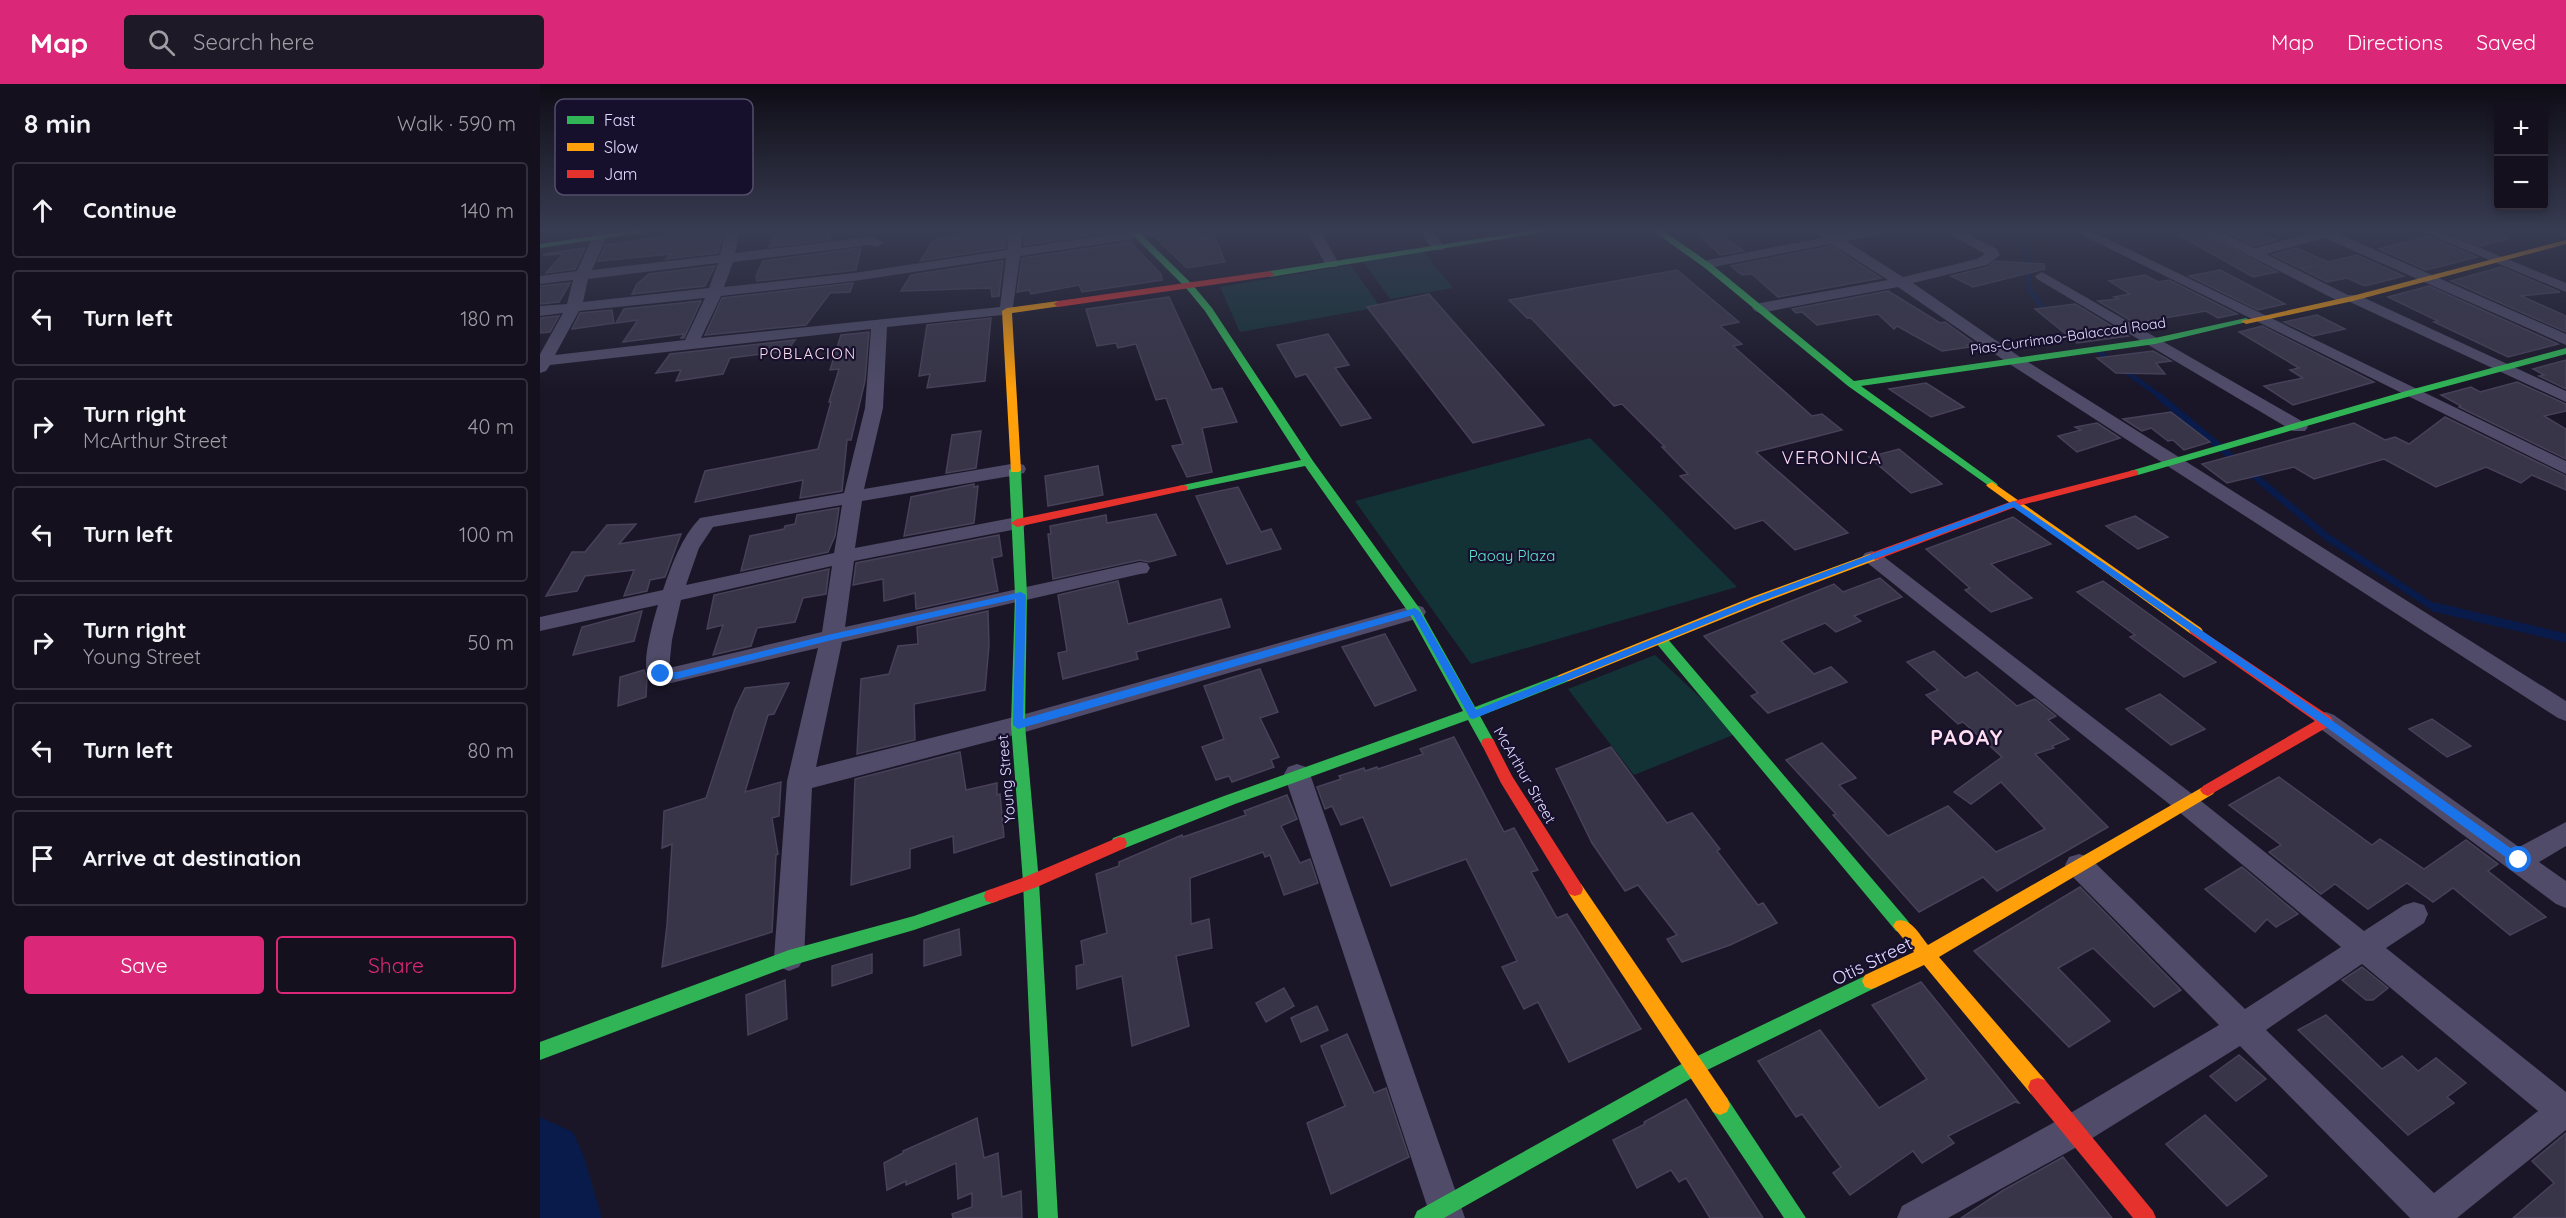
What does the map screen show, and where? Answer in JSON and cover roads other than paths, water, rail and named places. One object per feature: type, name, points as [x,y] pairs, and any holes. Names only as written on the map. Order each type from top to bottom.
[{"type":"main road","name":"McArthur Street","points":[[1186,283],[1209,310],[1308,462],[1415,612],[1506,779],[1553,856],[1796,1218]]},
{"type":"main road","points":[[1007,311],[1209,283]]},
{"type":"main road","points":[[1730,283],[1852,384],[2014,504],[2326,721]]},
{"type":"main road","name":"Pias-Currimao-Balaccad Road","points":[[1852,384],[2071,351],[2155,341],[2413,283]]},
{"type":"main road","name":"Young Street","points":[[1007,311],[1017,469],[1021,595],[1018,725],[1031,882],[1048,1218]]},
{"type":"main road","points":[[540,1051],[789,958],[914,923],[1031,882],[1120,842],[1297,774],[1473,715],[1757,600],[2014,504],[2176,462],[2410,393],[2566,351]]},
{"type":"main road","points":[[1017,523],[1308,462]]},
{"type":"main road","points":[[1661,640],[2146,1218]]},
{"type":"main road","name":"Otis Street","points":[[1439,1215],[1694,1067],[1926,955],[2326,721]]},
{"type":"street","points":[[543,364],[574,307],[580,283]]},
{"type":"street","points":[[691,343],[720,283]]},
{"type":"street","points":[[540,311],[796,283]]},
{"type":"street","name":"Young Street","points":[[1007,311],[1009,283]]},
{"type":"street","points":[[1760,308],[1896,283]]},
{"type":"street","points":[[1902,283],[2014,360],[2566,712]]},
{"type":"street","points":[[2054,283],[2300,427]]},
{"type":"street","points":[[2186,283],[2566,468]]},
{"type":"street","points":[[2316,283],[2566,397]]},
{"type":"street","points":[[2437,283],[2566,340]]},
{"type":"street","points":[[543,364],[691,343],[1007,311]]},
{"type":"street","points":[[789,958],[800,780],[832,637],[853,496],[874,408],[879,324]]},
{"type":"street","points":[[1017,469],[707,522],[695,533],[669,596],[668,613],[657,653],[658,672],[667,676],[1140,568]]},
{"type":"street","points":[[540,624],[843,557],[1017,523]]},
{"type":"street","points":[[1872,557],[2187,804],[2565,1111],[2432,1218],[2079,865]]},
{"type":"street","points":[[800,780],[1018,725],[1415,612]]},
{"type":"street","points":[[2326,721],[2566,896]]},
{"type":"street","points":[[1297,774],[1439,1215]]},
{"type":"street","points":[[2519,860],[2566,834]]},
{"type":"street","points":[[1914,1218],[2074,1130],[2241,1028],[2414,914]]},
{"type":"waterway","points":[[2029,283],[2030,291],[2051,317]]},
{"type":"waterway","points":[[2095,349],[2161,397]]},
{"type":"waterway","points":[[2159,396],[2327,537],[2433,607],[2440,609]]},
{"type":"waterway","points":[[2434,607],[2566,638]]},
{"type":"waterway","points":[[540,1153],[548,1157],[565,1218]]},
{"type":"district","name":"POBLACION","points":[[808,353]]},
{"type":"district","name":"VERONICA","points":[[1832,457]]},
{"type":"district","name":"PAOAY","points":[[1967,737]]},
{"type":"park label","name":"Paoay Plaza","points":[[1512,555]]}]
